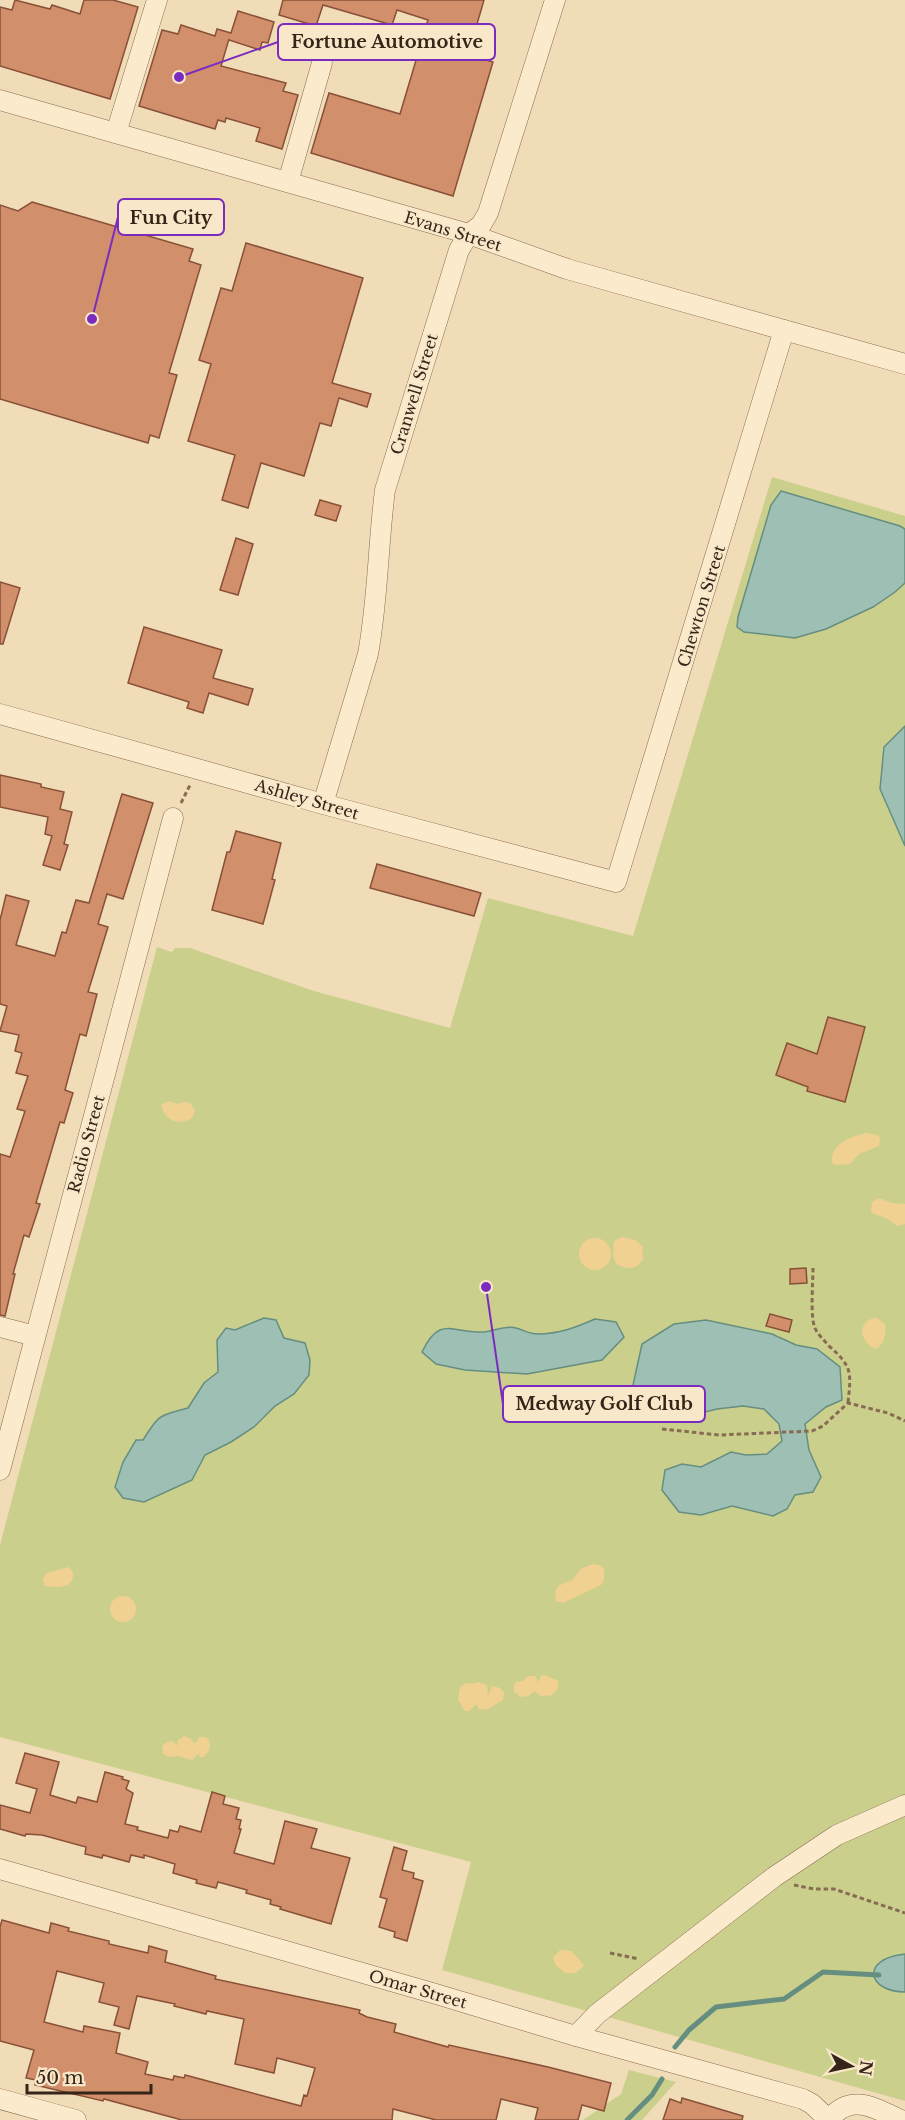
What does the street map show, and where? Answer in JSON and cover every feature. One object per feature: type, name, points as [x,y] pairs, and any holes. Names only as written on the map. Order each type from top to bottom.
[{"type":"street","points":[[116,133],[157,0]]},
{"type":"street","name":"Cranwell Street","points":[[322,804],[368,654],[372,634],[385,490],[459,250],[469,234],[482,225],[488,213],[555,0]]},
{"type":"street","points":[[288,182],[322,63]]},
{"type":"street","name":"Evans Street","points":[[0,100],[469,234],[567,268],[905,364]]},
{"type":"street","name":"Chewton Street","points":[[616,882],[784,330]]},
{"type":"street","name":"Ashley Street","points":[[0,714],[322,804],[616,882]]},
{"type":"street","name":"Radio Street","points":[[0,1470],[173,818]]},
{"type":"street","points":[[0,1327],[35,1336]]},
{"type":"street","points":[[576,2036],[597,2014],[774,1877],[837,1835],[905,1805]]},
{"type":"street","name":"Omar Street","points":[[0,1869],[576,2036],[804,2099],[829,2120]]},
{"type":"street","points":[[0,2099],[76,2120]]},
{"type":"street","points":[[829,2120],[843,2106],[851,2105],[870,2106],[901,2120]]},
{"type":"path","points":[[173,818],[187,793],[196,768]]},
{"type":"path","points":[[662,1429],[719,1435],[812,1431],[823,1426],[848,1403],[851,1381],[849,1368],[843,1357],[818,1335],[813,1326],[813,1268]]},
{"type":"path","points":[[848,1403],[888,1413],[905,1422]]},
{"type":"path","points":[[789,1884],[814,1889],[834,1889],[905,1913]]},
{"type":"path","points":[[610,1953],[640,1960]]},
{"type":"green space","points":[[772,477],[905,516],[905,2101],[442,1970],[471,1862],[0,1737],[0,1545],[157,947],[172,952],[175,948],[190,948],[314,991],[450,1028],[488,898],[633,936]]},
{"type":"green space","points":[[629,2070],[676,2082],[642,2120],[583,2120],[621,2094]]},
{"type":"sand","points":[[169,1101],[177,1104],[190,1103],[195,1110],[192,1118],[182,1122],[173,1121],[166,1115],[161,1105]]},
{"type":"sand","points":[[865,1133],[877,1135],[880,1138],[879,1146],[859,1154],[850,1164],[832,1163],[834,1151],[842,1142]]},
{"type":"sand","points":[[879,1198],[892,1203],[905,1204],[905,1224],[897,1226],[871,1211],[872,1202]]},
{"type":"sand","points":[[622,1237],[635,1240],[642,1246],[643,1259],[638,1266],[627,1268],[616,1264],[613,1255],[614,1241]]},
{"type":"sand","points":[[595,1238],[606,1243],[611,1254],[606,1265],[595,1270],[584,1265],[579,1254],[584,1243]]},
{"type":"sand","points":[[877,1318],[885,1324],[885,1331],[883,1341],[876,1349],[870,1346],[862,1332],[866,1323]]},
{"type":"sand","points":[[593,1564],[600,1565],[604,1569],[604,1580],[601,1585],[563,1603],[556,1601],[555,1592],[558,1586],[572,1580],[581,1569]]},
{"type":"sand","points":[[69,1567],[73,1575],[68,1585],[50,1587],[44,1585],[43,1579],[47,1573]]},
{"type":"sand","points":[[123,1596],[132,1600],[136,1609],[132,1618],[123,1622],[114,1618],[110,1609],[114,1600]]},
{"type":"sand","points":[[545,1675],[558,1681],[558,1689],[552,1695],[541,1696],[534,1691],[529,1696],[521,1697],[514,1692],[516,1682],[523,1681],[528,1676],[535,1676],[538,1682],[541,1676]]},
{"type":"sand","points":[[478,1682],[487,1685],[488,1696],[492,1686],[500,1688],[504,1693],[503,1700],[486,1710],[479,1709],[476,1704],[469,1711],[465,1711],[458,1700],[460,1687],[465,1683]]},
{"type":"sand","points":[[184,1736],[190,1738],[195,1744],[199,1737],[206,1737],[210,1747],[204,1757],[198,1754],[192,1760],[163,1754],[162,1746],[173,1741],[177,1746],[178,1740]]},
{"type":"sand","points":[[560,1950],[572,1951],[584,1966],[575,1973],[565,1973],[556,1965],[553,1958]]},
{"type":"water","points":[[781,491],[905,529],[905,583],[873,607],[826,629],[795,638],[744,632],[737,627],[771,505]]},
{"type":"water","points":[[905,726],[905,846],[880,789],[884,747]]},
{"type":"water","points":[[264,1318],[276,1320],[284,1338],[305,1343],[310,1360],[309,1375],[294,1394],[275,1406],[254,1427],[205,1455],[192,1480],[144,1502],[123,1498],[115,1487],[123,1462],[136,1440],[143,1440],[161,1417],[188,1408],[204,1383],[218,1372],[217,1340],[226,1328],[235,1330]]},
{"type":"water","points":[[595,1319],[616,1322],[624,1337],[602,1360],[527,1374],[465,1370],[436,1364],[422,1352],[435,1333],[448,1328],[484,1332],[512,1327],[531,1333],[546,1334],[568,1330]]},
{"type":"water","points":[[706,1320],[772,1334],[796,1345],[817,1349],[840,1367],[842,1400],[826,1407],[805,1424],[809,1450],[821,1477],[813,1492],[795,1495],[787,1509],[773,1516],[732,1506],[701,1515],[679,1512],[662,1490],[665,1470],[682,1464],[701,1467],[731,1452],[746,1455],[767,1454],[782,1441],[779,1424],[764,1409],[743,1406],[693,1415],[652,1407],[633,1385],[642,1344],[674,1324]]},
{"type":"water","points":[[905,1954],[905,1992],[892,1991],[883,1987],[874,1975],[875,1968],[880,1962],[890,1957]]},
{"type":"building","points":[[15,0],[50,9],[52,5],[80,14],[84,0],[113,0],[138,7],[110,99],[0,66],[0,7],[12,10]]},
{"type":"building","points":[[283,0],[484,0],[468,55],[493,62],[453,196],[311,153],[329,93],[400,114],[428,20],[397,10],[392,25],[323,5],[316,26],[279,15]]},
{"type":"building","points":[[238,11],[274,22],[268,43],[262,42],[260,50],[229,39],[221,66],[286,83],[283,91],[298,95],[282,149],[256,141],[260,128],[226,118],[225,122],[218,120],[215,129],[139,106],[162,30],[178,34],[181,25],[215,36],[217,29],[231,33]]},
{"type":"building","points":[[32,202],[193,249],[189,261],[201,265],[169,373],[177,375],[159,438],[150,435],[148,443],[0,399],[0,205],[18,211]]},
{"type":"building","points":[[246,243],[363,278],[332,383],[371,394],[367,407],[339,398],[331,426],[320,423],[304,476],[261,463],[248,508],[222,500],[235,455],[188,441],[211,364],[199,360],[221,288],[232,291]]},
{"type":"building","points":[[320,500],[341,506],[336,521],[315,515]]},
{"type":"building","points":[[236,538],[253,544],[238,595],[220,590]]},
{"type":"building","points":[[0,582],[20,588],[3,644],[0,644]]},
{"type":"building","points":[[144,627],[222,650],[213,678],[253,689],[248,705],[209,693],[203,713],[187,708],[189,702],[128,683]]},
{"type":"building","points":[[0,775],[41,784],[41,787],[64,792],[60,809],[72,812],[64,844],[68,845],[60,870],[43,865],[52,836],[45,834],[48,817],[0,807]]},
{"type":"building","points":[[122,794],[153,803],[123,899],[107,894],[98,924],[108,927],[88,992],[97,994],[86,1036],[80,1034],[65,1090],[73,1093],[64,1123],[60,1122],[36,1203],[40,1204],[29,1237],[24,1235],[13,1274],[15,1274],[5,1316],[0,1315],[0,1154],[10,1157],[25,1111],[17,1109],[28,1076],[16,1073],[22,1053],[15,1051],[19,1035],[0,1031],[7,1006],[0,1004],[0,920],[6,895],[29,901],[16,945],[55,956],[62,932],[66,933],[76,900],[89,903]]},
{"type":"building","points":[[236,831],[281,843],[272,879],[275,880],[263,924],[212,910],[227,852],[230,852]]},
{"type":"building","points":[[377,864],[481,893],[474,916],[370,888]]},
{"type":"building","points":[[828,1017],[865,1027],[845,1102],[807,1091],[808,1087],[776,1075],[787,1043],[817,1054]]},
{"type":"building","points":[[806,1268],[807,1283],[790,1284],[790,1269]]},
{"type":"building","points":[[770,1314],[792,1320],[789,1332],[766,1326]]},
{"type":"building","points":[[25,1753],[59,1762],[50,1795],[76,1803],[78,1797],[97,1802],[105,1772],[129,1781],[126,1789],[133,1793],[125,1824],[138,1827],[137,1830],[168,1838],[170,1830],[178,1832],[180,1826],[201,1832],[212,1792],[225,1796],[223,1804],[239,1808],[236,1819],[241,1820],[239,1829],[241,1829],[234,1853],[274,1864],[285,1821],[317,1829],[311,1848],[350,1858],[331,1924],[280,1909],[281,1907],[270,1904],[271,1900],[246,1893],[247,1890],[218,1882],[216,1888],[196,1883],[197,1880],[173,1873],[175,1864],[144,1855],[144,1858],[131,1855],[129,1862],[103,1855],[102,1858],[85,1854],[86,1847],[42,1835],[26,1834],[25,1836],[0,1829],[0,1805],[30,1813],[37,1789],[16,1783]]},
{"type":"building","points":[[394,1847],[407,1851],[402,1870],[414,1873],[413,1878],[423,1881],[407,1941],[394,1937],[395,1932],[379,1927],[387,1899],[380,1897]]},
{"type":"building","points":[[2,1920],[49,1933],[51,1923],[69,1928],[68,1931],[109,1941],[109,1944],[148,1953],[149,1946],[167,1951],[165,1962],[216,1976],[215,1979],[360,2010],[359,2013],[367,2017],[396,2024],[394,2032],[448,2047],[449,2045],[611,2083],[604,2111],[582,2105],[578,2120],[535,2120],[538,2108],[501,2099],[496,2120],[436,2120],[393,2109],[392,2120],[182,2120],[104,2099],[103,2101],[35,2085],[36,2080],[26,2078],[34,2050],[0,2041],[0,1927]],"holes":[[[57,1971],[104,1983],[99,2002],[119,2007],[114,2025],[129,2029],[137,1996],[175,2004],[174,2006],[206,2014],[207,2011],[244,2019],[235,2064],[274,2073],[277,2058],[315,2068],[307,2096],[304,2095],[301,2106],[185,2075],[184,2078],[174,2076],[173,2080],[145,2074],[148,2062],[116,2053],[120,2033],[84,2026],[83,2032],[44,2022]]]},
{"type":"building","points":[[682,2098],[743,2116],[742,2120],[663,2120],[670,2099],[681,2103]]},
{"type":"waterway","points":[[675,2047],[689,2030],[716,2007],[784,1999],[823,1972],[879,1975]]},
{"type":"waterway","points":[[627,2120],[652,2095],[662,2079]]},
{"type":"place","name":"Fortune Automotive","points":[[179,77]]},
{"type":"place","name":"Fun City","points":[[92,319]]},
{"type":"place","name":"Medway Golf Club","points":[[486,1287]]}]
